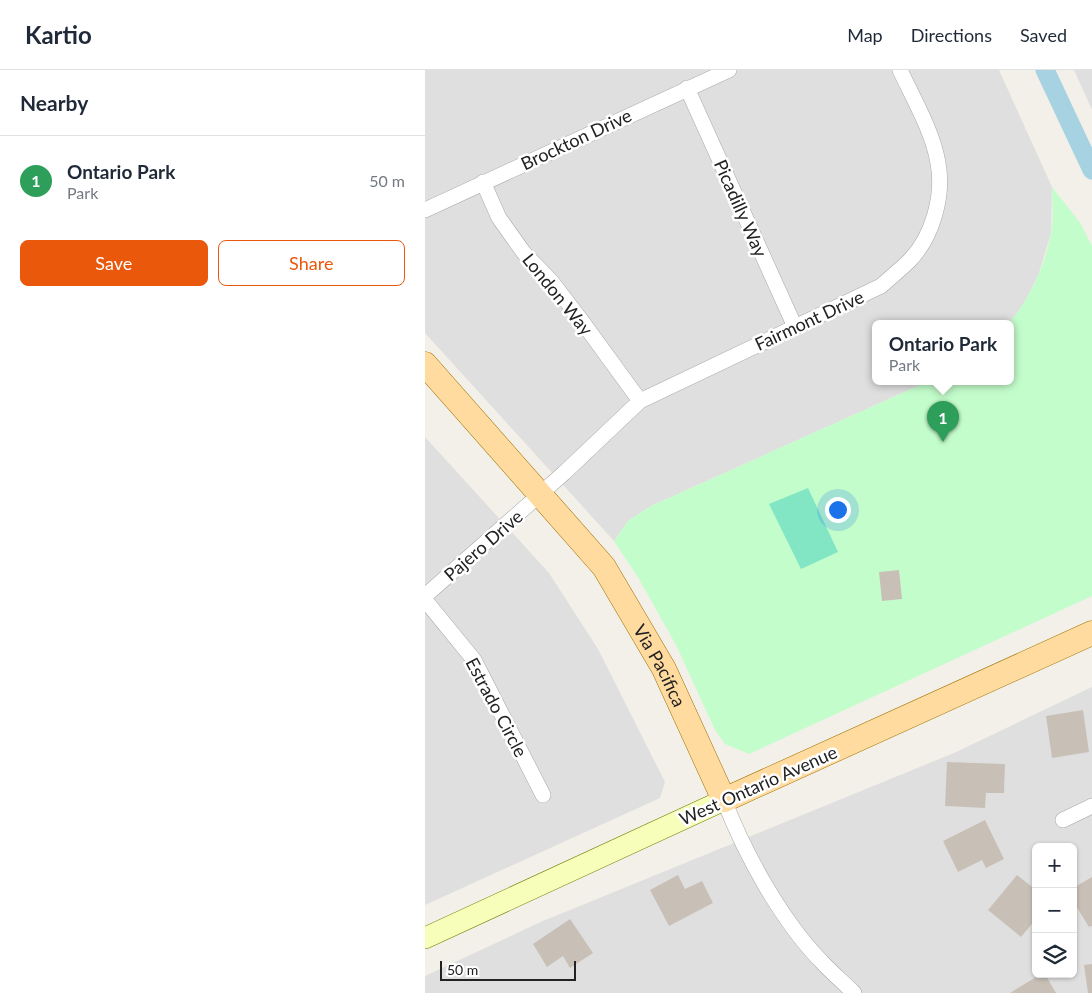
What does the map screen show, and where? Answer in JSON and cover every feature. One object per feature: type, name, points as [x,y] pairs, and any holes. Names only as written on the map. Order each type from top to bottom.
[{"type":"main road","name":"Via Pacifica","points":[[425,364],[604,567],[664,670],[723,800]]},
{"type":"main road","name":"West Ontario Avenue","points":[[425,938],[723,800],[1092,633]]},
{"type":"street","name":"Brockton Drive","points":[[425,210],[729,70]]},
{"type":"street","name":"Fairmont Drive","points":[[541,494],[640,401],[684,381],[762,340],[795,328],[881,286],[911,259],[929,230],[939,201],[938,162],[925,123],[899,70]]},
{"type":"street","name":"Picadilly Way","points":[[687,88],[795,328]]},
{"type":"street","name":"London Way","points":[[483,182],[499,218],[523,253],[557,290],[640,401]]},
{"type":"street","name":"Pajero Drive","points":[[425,598],[541,494]]},
{"type":"street","name":"Estrado Circle","points":[[425,598],[475,660],[543,795]]},
{"type":"street","name":"Via Pacifica","points":[[723,800],[738,836],[791,926],[820,961],[854,993]]},
{"type":"street","points":[[1063,820],[1092,806]]},
{"type":"shaded area","points":[[425,70],[999,70],[1052,187],[1051,233],[1039,273],[1023,307],[1012,320],[872,320],[872,385],[920,385],[651,506],[628,521],[614,541],[425,333]]},
{"type":"shaded area","points":[[1074,70],[1092,70],[1092,110]]},
{"type":"shaded area","points":[[425,437],[549,573],[598,649],[665,782],[660,798],[425,905]]},
{"type":"shaded area","points":[[1092,687],[1092,993],[425,993],[425,976],[543,921],[954,753]]},
{"type":"green space","points":[[1052,187],[1081,224],[1092,246],[1092,596],[749,754],[725,744],[715,730],[676,645],[639,579],[614,541],[628,521],[651,506],[920,385],[1014,385],[1014,320],[1011,320],[1024,303],[1041,269],[1048,245],[1053,216]]},
{"type":"green space","points":[[808,488],[838,552],[801,569],[769,504]]},
{"type":"building","points":[[899,570],[902,599],[882,601],[879,572]]},
{"type":"building","points":[[1083,710],[1089,752],[1052,758],[1046,716]]},
{"type":"building","points":[[947,762],[1005,764],[1004,793],[986,793],[985,808],[945,806]]},
{"type":"building","points":[[985,820],[1004,859],[986,868],[982,860],[958,872],[943,841]]},
{"type":"building","points":[[678,875],[685,889],[702,881],[713,903],[669,926],[650,890]]},
{"type":"building","points":[[1017,875],[1032,887],[1032,924],[1021,937],[988,910]]},
{"type":"building","points":[[1092,877],[1092,926],[1089,927],[1077,908],[1077,886]]},
{"type":"building","points":[[570,919],[593,953],[570,968],[563,956],[547,967],[533,944]]},
{"type":"building","points":[[1092,964],[1092,993],[1088,993],[1084,965]]},
{"type":"building","points":[[1034,978],[1047,978],[1056,993],[1010,993]]},
{"type":"waterway","points":[[1045,70],[1092,170]]},
{"type":"place","name":"Ontario Park","points":[[943,442]]}]
